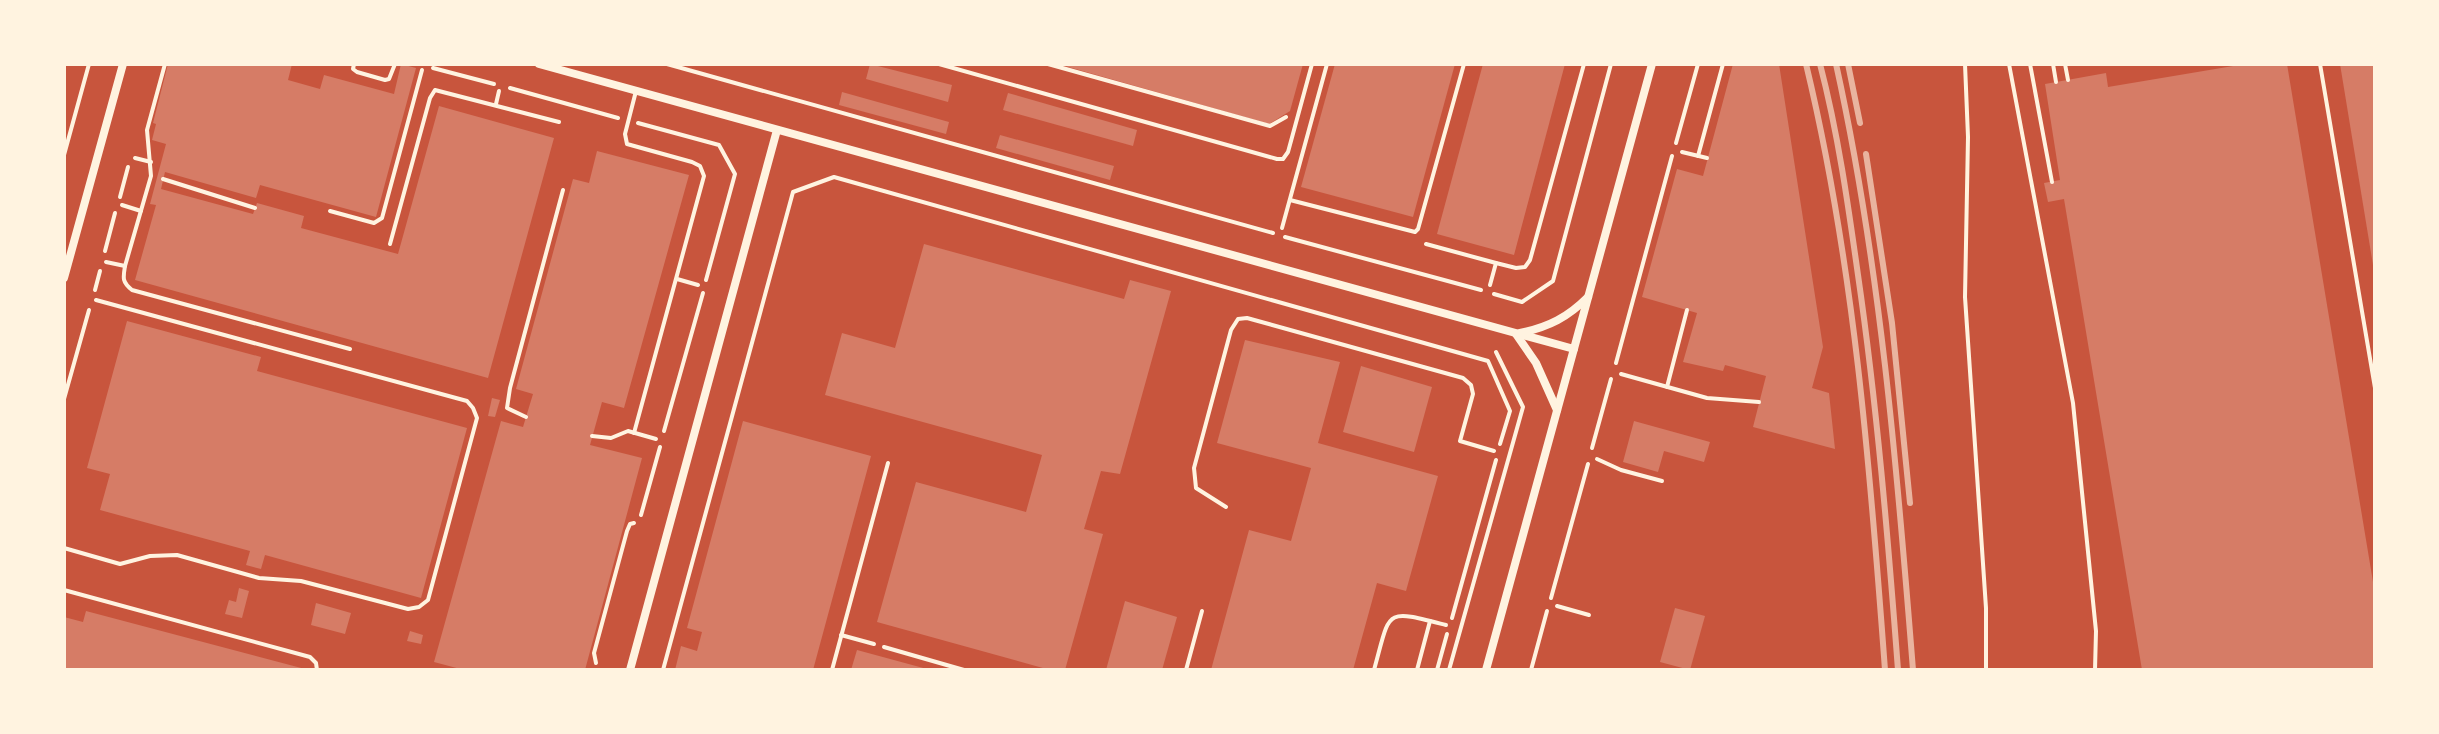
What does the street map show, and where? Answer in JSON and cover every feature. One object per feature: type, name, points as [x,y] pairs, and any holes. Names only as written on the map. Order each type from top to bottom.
[{"type":"street","points":[[64,278],[123,64]]},
{"type":"street","points":[[539,64],[1574,349]]},
{"type":"street","points":[[1486,670],[1652,64]]},
{"type":"street","points":[[630,670],[777,130]]},
{"type":"street","points":[[1516,334],[1555,323],[1589,297]]},
{"type":"street","points":[[1516,334],[1536,363],[1557,412]]},
{"type":"lane","points":[[165,64],[146,126],[151,176],[125,266],[125,284],[132,290],[350,349]]},
{"type":"lane","points":[[354,64],[353,69],[357,72],[385,80],[389,79],[395,64]]},
{"type":"lane","points":[[939,64],[1277,159],[1283,159],[1288,152],[1312,64]]},
{"type":"lane","points":[[1282,228],[1327,64]]},
{"type":"lane","points":[[1290,200],[1415,232],[1464,64]]},
{"type":"lane","points":[[1426,244],[1516,268],[1525,267],[1530,260],[1584,64]]},
{"type":"lane","points":[[1698,156],[1723,64]]},
{"type":"lane","points":[[2009,64],[2073,403],[2096,631],[2095,670]]},
{"type":"lane","points":[[2030,64],[2052,182]]},
{"type":"lane","points":[[2053,64],[2056,82]]},
{"type":"lane","points":[[2065,64],[2068,80]]},
{"type":"lane","points":[[2320,64],[2375,388]]},
{"type":"lane","points":[[330,211],[374,223],[382,218],[423,67]]},
{"type":"lane","points":[[390,244],[430,98],[435,90],[559,122]]},
{"type":"lane","points":[[496,104],[499,91]]},
{"type":"lane","points":[[634,433],[704,176],[700,166],[692,162],[627,144],[624,140],[636,91]]},
{"type":"lane","points":[[1682,152],[1707,158]]},
{"type":"lane","points":[[135,158],[151,162]]},
{"type":"lane","points":[[151,176],[255,208]]},
{"type":"lane","points":[[526,417],[509,411],[510,388],[563,190]]},
{"type":"lane","points":[[122,205],[141,211]]},
{"type":"lane","points":[[106,262],[125,266]]},
{"type":"lane","points":[[1490,285],[1496,263]]},
{"type":"lane","points":[[676,279],[698,285]]},
{"type":"lane","points":[[64,548],[120,564],[150,556],[177,555],[259,578],[301,581],[408,609],[419,607],[428,600],[477,418],[467,401],[96,300]]},
{"type":"lane","points":[[1667,387],[1687,310]]},
{"type":"lane","points":[[1226,507],[1196,488],[1194,468],[1231,330],[1238,319],[1247,318],[1463,378],[1471,385],[1473,394],[1460,441],[1494,451]]},
{"type":"lane","points":[[1621,374],[1707,398],[1759,402]]},
{"type":"lane","points":[[592,436],[611,438],[622,432],[656,439]]},
{"type":"lane","points":[[1597,459],[1621,470],[1662,481]]},
{"type":"lane","points":[[832,670],[888,463]]},
{"type":"lane","points":[[596,663],[594,653],[627,531],[630,524],[637,523]]},
{"type":"lane","points":[[64,590],[310,657],[316,663],[317,670]]},
{"type":"lane","points":[[1557,606],[1589,615]]},
{"type":"lane","points":[[1186,670],[1202,611]]},
{"type":"lane","points":[[1374,670],[1387,623],[1395,616],[1403,613],[1446,625]]},
{"type":"lane","points":[[1417,670],[1430,621]]},
{"type":"lane","points":[[841,635],[874,644]]},
{"type":"path","points":[[64,155],[89,64]]},
{"type":"path","points":[[667,64],[1522,302],[1553,281],[1611,64]]},
{"type":"path","points":[[1048,64],[1270,126],[1293,113]]},
{"type":"path","points":[[1965,64],[1968,137],[1965,297],[1986,608],[1986,670]]},
{"type":"path","points":[[423,67],[719,145],[735,174],[637,523]]},
{"type":"path","points":[[663,670],[793,192],[834,177],[1488,361],[1510,411],[1437,670]]},
{"type":"path","points":[[1449,670],[1523,407],[1496,352]]},
{"type":"path","points":[[874,644],[964,670]]},
{"type":"building","points":[[168,64],[292,64],[288,80],[320,89],[324,75],[394,94],[401,64],[416,68],[376,217],[260,185],[256,198],[165,172],[161,189],[253,214],[257,203],[304,216],[301,228],[398,254],[439,106],[554,138],[488,378],[135,280],[156,205],[150,204],[166,144],[152,140],[156,124],[153,123]]},
{"type":"building","points":[[870,64],[952,85],[948,102],[866,79]]},
{"type":"building","points":[[1058,64],[1303,64],[1290,111],[1269,124]]},
{"type":"building","points":[[1335,64],[1455,64],[1413,217],[1301,187]]},
{"type":"building","points":[[1483,64],[1565,64],[1514,255],[1437,234]]},
{"type":"building","points":[[1733,64],[1779,64],[1823,347],[1812,388],[1829,393],[1835,449],[1753,427],[1766,376],[1725,365],[1723,371],[1683,362],[1697,313],[1642,297],[1677,169],[1703,176]]},
{"type":"building","points":[[2245,64],[2287,64],[2375,594],[2375,670],[2142,670],[2064,199],[2048,202],[2044,183],[2060,180],[2045,84],[2106,73],[2108,87]]},
{"type":"building","points":[[2340,64],[2375,64],[2375,265],[2373,265]]},
{"type":"building","points":[[842,92],[949,122],[946,134],[839,105]]},
{"type":"building","points":[[1008,93],[1137,130],[1133,146],[1003,110]]},
{"type":"building","points":[[1000,135],[1114,166],[1110,180],[996,148]]},
{"type":"building","points":[[597,151],[689,175],[624,408],[602,402],[590,445],[642,458],[585,670],[464,670],[434,662],[501,421],[523,427],[533,394],[516,389],[573,179],[589,183]]},
{"type":"building","points":[[924,244],[1124,299],[1130,280],[1171,291],[1120,474],[1101,471],[1084,529],[1103,534],[1065,670],[1050,670],[877,622],[916,482],[1026,512],[1042,455],[825,395],[842,333],[895,348]]},
{"type":"building","points":[[127,321],[261,357],[257,371],[467,428],[421,598],[265,555],[261,569],[246,565],[250,551],[100,510],[110,474],[87,468]]},
{"type":"building","points":[[1245,340],[1340,362],[1318,443],[1438,476],[1406,591],[1377,583],[1353,670],[1211,670],[1249,530],[1291,541],[1311,468],[1217,443]]},
{"type":"building","points":[[1361,366],[1432,387],[1414,452],[1343,432]]},
{"type":"building","points":[[492,398],[500,400],[495,417],[488,416]]},
{"type":"building","points":[[743,421],[871,456],[813,670],[675,670],[681,646],[697,651],[702,632],[687,628]]},
{"type":"building","points":[[1634,421],[1710,442],[1704,462],[1664,451],[1658,472],[1623,462]]},
{"type":"building","points":[[239,588],[249,591],[242,618],[225,614],[229,600],[236,602]]},
{"type":"building","points":[[1125,601],[1177,617],[1162,670],[1106,670]]},
{"type":"building","points":[[316,603],[351,613],[345,634],[311,625]]},
{"type":"building","points":[[1675,608],[1705,616],[1690,670],[1660,662]]},
{"type":"building","points":[[86,611],[305,670],[64,670],[64,617],[83,622]]},
{"type":"building","points":[[410,631],[423,635],[421,644],[407,641]]},
{"type":"building","points":[[857,650],[927,669],[851,670]]},
{"type":"railway","points":[[1806,64],[1836,214],[1858,366],[1885,670]]},
{"type":"railway","points":[[1820,64],[1842,169],[1865,324],[1898,670]]},
{"type":"railway","points":[[1836,64],[1864,214],[1885,366],[1913,670]]},
{"type":"railway","points":[[1848,64],[1860,123]]},
{"type":"railway","points":[[1866,154],[1892,323],[1910,503]]}]
